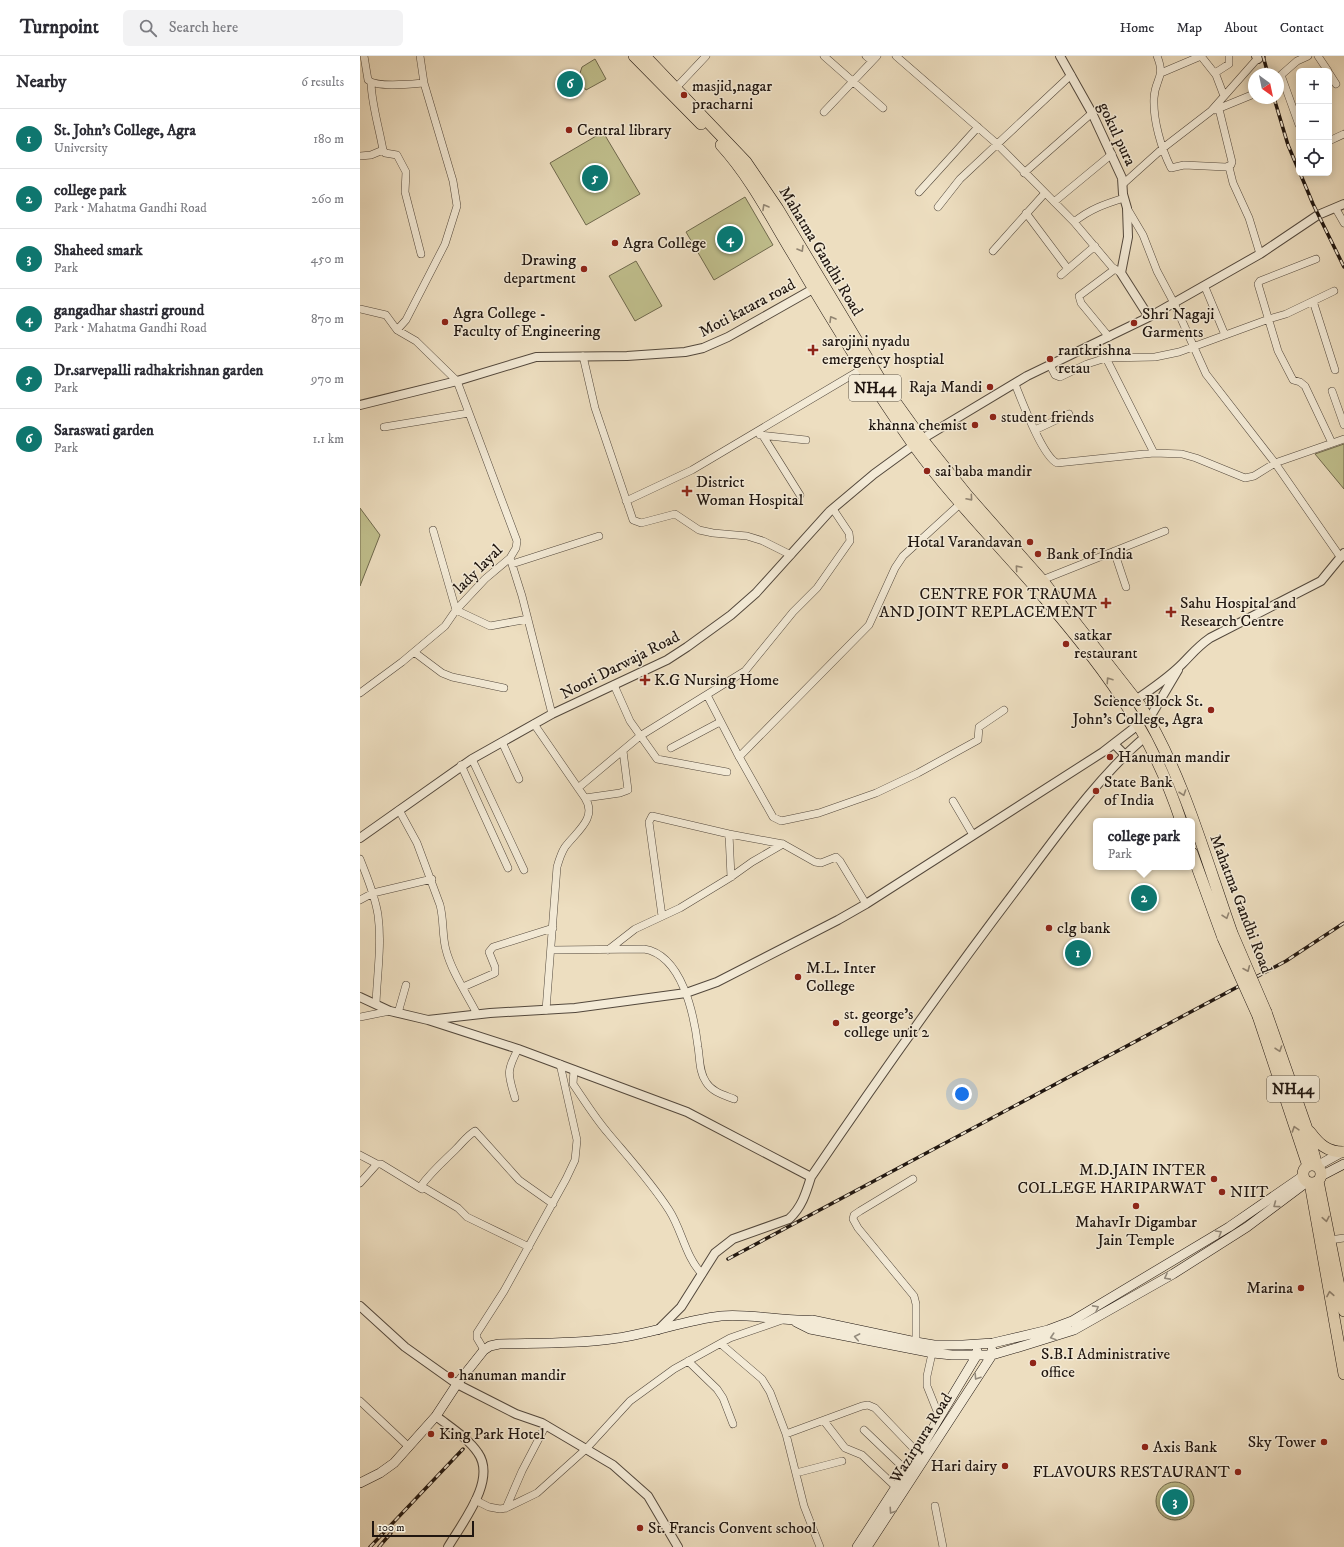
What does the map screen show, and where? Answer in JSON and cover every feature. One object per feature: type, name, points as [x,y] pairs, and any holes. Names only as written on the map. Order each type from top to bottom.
[{"type":"highway","name":"Mahatma Gandhi Road","points":[[634,56],[673,91],[746,162],[778,209],[918,442],[1042,580],[1136,699],[1149,720],[1180,785],[1190,818]]},
{"type":"highway","name":"Mahatma Gandhi Road","points":[[645,56],[737,165],[757,194],[862,368],[918,442],[961,503],[1042,596],[1098,665],[1145,737],[1171,791],[1181,818]]},
{"type":"highway","name":"Mahatma Gandhi Road","points":[[1195,832],[1228,936]]},
{"type":"highway","name":"Mahatma Gandhi Road","points":[[1195,860],[1262,1014],[1307,1129],[1312,1176],[1344,1374]]},
{"type":"highway","name":"Mahatma Gandhi Road","points":[[1262,1014],[1312,1176],[1330,1240],[1344,1312]]},
{"type":"highway","points":[[1307,1129],[1321,1146],[1335,1152],[1344,1152]]},
{"type":"main road","points":[[794,1321],[810,1329],[977,1355],[992,1355],[1074,1330],[1094,1320],[1135,1294],[1173,1274],[1247,1227],[1344,1152]]},
{"type":"main road","points":[[360,1483],[380,1473],[394,1463],[436,1416],[457,1384],[484,1350],[490,1346],[499,1344],[580,1343],[618,1338],[706,1318],[724,1316],[794,1321],[819,1321],[916,1342],[933,1349],[993,1343],[1048,1330],[1072,1321],[1312,1176],[1344,1164]]},
{"type":"main road","name":"Wazirpura Road","points":[[869,1546],[910,1474],[992,1355],[993,1343]]},
{"type":"main road","name":"Wazirpura Road","points":[[910,1474],[918,1453],[977,1355],[978,1344]]},
{"type":"main road","name":"Wazirpura Road","points":[[857,1547],[900,1491]]},
{"type":"street","points":[[364,56],[368,80],[371,83],[372,102],[378,118],[383,150],[385,153],[397,156],[404,166],[407,177],[405,192],[421,254]]},
{"type":"street","points":[[397,330],[406,320],[444,244],[455,216],[457,206],[453,181],[424,83],[420,56]]},
{"type":"street","points":[[673,91],[706,56]]},
{"type":"street","points":[[824,56],[884,108]]},
{"type":"street","points":[[824,112],[874,59],[866,56]]},
{"type":"street","points":[[896,56],[996,143],[1074,222],[1118,271],[1150,317]]},
{"type":"street","name":"gokul pura","points":[[1060,56],[1092,113],[1112,154],[1123,184],[1124,198],[1127,208],[1128,237],[1118,271]]},
{"type":"street","points":[[1157,56],[1161,66],[1161,73],[1154,100],[1154,114],[1163,148],[1171,168],[1184,165],[1229,167]]},
{"type":"street","points":[[1161,73],[1200,56],[1215,74],[1224,96]]},
{"type":"street","points":[[1215,74],[1229,64],[1229,56]]},
{"type":"street","points":[[1296,117],[1281,75],[1300,57],[1308,56]]},
{"type":"street","points":[[1318,56],[1326,68]]},
{"type":"street","points":[[1123,184],[1163,148],[1211,111],[1258,57]]},
{"type":"street","points":[[938,207],[960,179],[996,143],[1070,75]]},
{"type":"street","points":[[1332,78],[1336,84]]},
{"type":"street","points":[[371,83],[424,83]]},
{"type":"street","points":[[1211,111],[1248,97]]},
{"type":"street","points":[[1219,109],[1232,162],[1229,167],[1233,183],[1249,218],[1260,254]]},
{"type":"street","points":[[1024,173],[1092,113]]},
{"type":"street","points":[[919,192],[978,127]]},
{"type":"street","points":[[1331,140],[1344,134]]},
{"type":"street","points":[[360,156],[371,155],[383,150]]},
{"type":"street","points":[[1054,202],[1112,154]]},
{"type":"street","points":[[992,251],[1045,193]]},
{"type":"street","points":[[1074,222],[1087,212],[1100,205],[1124,198]]},
{"type":"street","name":"Noori Darwaja Road","points":[[360,838],[472,759],[552,714],[667,660],[706,634],[756,593],[833,509],[874,474],[918,442],[1027,376],[1150,317],[1205,287],[1260,254],[1318,215],[1336,209],[1344,204]]},
{"type":"street","points":[[1127,208],[1143,236],[1157,271],[1194,348],[1213,383],[1275,463],[1342,556],[1321,581],[1210,638],[1193,650],[1182,664],[1149,720]]},
{"type":"street","points":[[1336,209],[1344,224]]},
{"type":"street","points":[[1026,213],[1068,269]]},
{"type":"street","points":[[1061,276],[1095,246]]},
{"type":"street","points":[[1316,259],[1259,282],[1278,351],[1293,380],[1300,382],[1305,386],[1332,443]]},
{"type":"street","points":[[1109,337],[1081,303],[1079,296],[1118,271]]},
{"type":"street","points":[[1205,287],[1225,335]]},
{"type":"street","name":"Moti katara road","points":[[360,405],[457,381],[536,357],[627,356],[678,352],[703,348],[728,337],[813,289]]},
{"type":"street","points":[[1050,365],[1060,377],[1087,364],[1106,358],[1155,357],[1169,355],[1194,348],[1225,335],[1286,314],[1334,291]]},
{"type":"street","points":[[1313,302],[1335,370]]},
{"type":"street","points":[[360,309],[383,313],[397,330],[416,340],[457,381]]},
{"type":"street","points":[[583,356],[595,408],[633,520],[641,523],[671,513],[675,514],[699,530],[713,533],[747,536],[763,541],[791,556]]},
{"type":"street","points":[[1106,358],[1154,453]]},
{"type":"street","points":[[626,502],[692,470],[731,446],[760,435],[862,368]]},
{"type":"street","name":"lady layal","points":[[360,693],[414,652],[445,626],[456,610],[492,573],[511,561],[516,548],[514,533],[457,381]]},
{"type":"street","points":[[1015,384],[1034,430],[1050,459],[1057,464],[1154,453],[1182,454],[1196,458],[1245,478],[1254,476],[1275,463],[1344,439]]},
{"type":"street","points":[[1332,391],[1344,425]]},
{"type":"street","points":[[384,427],[469,413]]},
{"type":"street","points":[[1034,430],[1069,414]]},
{"type":"street","points":[[760,435],[806,440]]},
{"type":"street","points":[[760,435],[800,495]]},
{"type":"street","points":[[739,758],[865,631],[871,622],[895,568],[903,556],[961,503]]},
{"type":"street","points":[[578,788],[640,736],[675,712],[707,696],[735,678],[752,664],[793,612],[817,588],[850,541],[850,536],[833,509]]},
{"type":"street","points":[[433,530],[456,610],[490,626],[528,620]]},
{"type":"street","points":[[1042,580],[1165,531]]},
{"type":"street","points":[[552,714],[511,561],[599,536]]},
{"type":"street","points":[[1114,551],[1126,587]]},
{"type":"street","points":[[414,652],[442,673],[504,688]]},
{"type":"street","points":[[1126,706],[1151,690],[1182,664]]},
{"type":"street","points":[[614,686],[630,721],[657,759],[727,772]]},
{"type":"street","points":[[707,696],[739,758],[773,817],[781,821],[818,813],[876,793],[918,773],[978,740],[979,727],[1004,710]]},
{"type":"street","points":[[671,748],[720,722]]},
{"type":"street","points":[[534,724],[585,798],[589,809],[589,816],[565,846],[557,868],[552,950],[546,1010]]},
{"type":"street","points":[[428,1020],[477,1014],[546,1010],[686,993],[717,982],[866,904],[1114,744],[1138,725]]},
{"type":"street","points":[[658,1330],[681,1307],[715,1253],[733,1239],[789,1219],[802,1204],[811,1177],[954,972],[1051,844],[1112,769],[1145,737]]},
{"type":"street","points":[[502,742],[519,779]]},
{"type":"street","points":[[1114,744],[1125,755]]},
{"type":"street","points":[[585,798],[620,794],[628,790],[623,750]]},
{"type":"street","points":[[472,759],[524,870]]},
{"type":"street","points":[[461,766],[508,868]]},
{"type":"street","points":[[953,800],[973,835]]},
{"type":"street","points":[[400,810],[417,843],[432,879],[443,915],[446,952],[477,1014]]},
{"type":"street","points":[[662,916],[650,818],[659,816],[729,834],[783,844],[815,862],[821,863],[833,857],[838,858],[866,904]]},
{"type":"street","points":[[729,834],[731,877]]},
{"type":"street","points":[[608,950],[635,929],[680,908],[783,844]]},
{"type":"street","points":[[360,859],[373,893],[379,926],[376,1004]]},
{"type":"street","points":[[360,900],[373,893],[432,879]]},
{"type":"street","points":[[463,987],[495,973],[495,967],[489,952],[493,947],[553,928]]},
{"type":"street","points":[[552,950],[654,951],[661,955],[670,964],[686,993],[695,1029],[700,1068],[705,1082],[714,1091],[734,1099]]},
{"type":"street","points":[[394,1012],[406,985]]},
{"type":"street","points":[[360,997],[394,1012],[428,1020],[518,1049],[687,1112],[811,1177]]},
{"type":"street","points":[[360,1017],[394,1012]]},
{"type":"street","points":[[515,1098],[508,1072],[518,1049]]},
{"type":"street","points":[[484,1350],[477,1338],[477,1333],[504,1291],[529,1247],[575,1160],[577,1140],[560,1064]]},
{"type":"street","points":[[574,1070],[573,1084],[607,1133],[629,1157],[669,1210],[689,1250],[693,1264],[702,1274]]},
{"type":"street","points":[[529,1247],[467,1217],[458,1208],[421,1186],[433,1170],[459,1146],[463,1139],[475,1131],[518,1180],[553,1204]]},
{"type":"street","points":[[360,1155],[384,1166],[422,1189]]},
{"type":"street","points":[[360,1183],[377,1164]]},
{"type":"street","points":[[913,1179],[860,1211],[854,1215],[853,1218],[858,1228],[914,1296],[916,1304],[916,1342]]},
{"type":"street","points":[[1330,1240],[1344,1238]]},
{"type":"street","points":[[360,1306],[405,1348],[457,1384],[516,1414],[546,1426],[613,1465],[648,1496],[678,1547]]},
{"type":"street","points":[[475,1500],[494,1509],[506,1508],[544,1488],[586,1449],[630,1401],[674,1369],[721,1344],[782,1320]]},
{"type":"street","points":[[721,1344],[766,1384],[786,1434],[804,1506],[820,1547]]},
{"type":"street","points":[[933,1349],[927,1376],[927,1386],[939,1416]]},
{"type":"street","points":[[688,1361],[717,1388],[723,1398],[732,1424]]},
{"type":"street","points":[[360,1401],[408,1447]]},
{"type":"street","points":[[786,1434],[862,1406],[873,1406],[918,1453]]},
{"type":"street","points":[[436,1416],[459,1434],[479,1453],[485,1474],[475,1500],[448,1547]]},
{"type":"street","points":[[824,1421],[845,1448],[862,1454],[900,1491]]},
{"type":"street","points":[[506,1508],[522,1471],[546,1426]]},
{"type":"street","points":[[864,1430],[910,1474]]},
{"type":"street","points":[[796,1473],[842,1461]]},
{"type":"street","points":[[935,1506],[943,1547]]},
{"type":"shaded area","points":[[595,59],[606,79],[586,90],[578,79],[582,67]]},
{"type":"shaded area","points":[[603,132],[640,194],[586,225],[550,163]]},
{"type":"shaded area","points":[[745,197],[773,245],[714,280],[686,232]]},
{"type":"shaded area","points":[[636,261],[662,306],[635,321],[609,276]]},
{"type":"shaded area","points":[[1344,444],[1344,489],[1315,454]]},
{"type":"shaded area","points":[[360,508],[380,535],[360,586]]},
{"type":"shaded area","points":[[1171,1482],[1179,1482],[1191,1491],[1194,1501],[1191,1511],[1185,1517],[1179,1520],[1171,1520],[1159,1511],[1156,1505],[1156,1497],[1165,1485]]},
{"type":"railway","points":[[1263,56],[1266,68]]},
{"type":"railway","points":[[1276,104],[1288,145],[1296,164]]},
{"type":"railway","points":[[1301,176],[1313,204],[1344,267]]},
{"type":"railway","points":[[728,1259],[1286,961],[1344,923]]},
{"type":"railway","points":[[370,1547],[463,1449]]},
{"type":"railway","points":[[379,1547],[391,1533]]},
{"type":"place","name":"Saraswati garden","points":[[570,84]]},
{"type":"place","name":"masjid,nagar pracharni","points":[[684,95]]},
{"type":"place","name":"Central library","points":[[569,130]]},
{"type":"place","name":"Dr.sarvepalli radhakrishnan garden","points":[[595,178]]},
{"type":"place","name":"gangadhar shastri ground","points":[[730,239]]},
{"type":"place","name":"Agra College","points":[[615,243]]},
{"type":"place","name":"Drawing department","points":[[584,269]]},
{"type":"place","name":"Agra College - Faculty of Engineering","points":[[445,322]]},
{"type":"place","name":"Shri Nagaji Garments","points":[[1134,323]]},
{"type":"place","name":"sarojini nyadu emergency hosptial","points":[[813,350]]},
{"type":"place","name":"rantkrishna retau","points":[[1050,359]]},
{"type":"place","name":"Raja Mandi","points":[[990,387]]},
{"type":"place","name":"student friends","points":[[993,417]]},
{"type":"place","name":"khanna chemist","points":[[975,425]]},
{"type":"place","name":"sai baba mandir","points":[[927,471]]},
{"type":"place","name":"District Woman Hospital","points":[[687,491]]},
{"type":"place","name":"Hotal Varandavan","points":[[1030,542]]},
{"type":"place","name":"Bank of India","points":[[1038,554]]},
{"type":"place","name":"CENTRE FOR TRAUMA AND JOINT REPLACEMENT","points":[[1106,603]]},
{"type":"place","name":"Sahu Hospital and Research Centre","points":[[1171,612]]},
{"type":"place","name":"satkar restaurant","points":[[1066,644]]},
{"type":"place","name":"K.G Nursing Home","points":[[645,680]]},
{"type":"place","name":"Science Block St. John's College, Agra","points":[[1211,710]]},
{"type":"place","name":"Hanuman mandir","points":[[1110,757]]},
{"type":"place","name":"State Bank of India","points":[[1096,791]]},
{"type":"place","name":"college park","points":[[1144,898]]},
{"type":"place","name":"clg bank","points":[[1049,928]]},
{"type":"place","name":"St. John's College, Agra","points":[[1078,953]]},
{"type":"place","name":"M.L. Inter College","points":[[798,977]]},
{"type":"place","name":"st. george's college unit 2","points":[[836,1023]]},
{"type":"place","name":"M.D.JAIN INTER COLLEGE HARIPARWAT","points":[[1214,1179]]},
{"type":"place","name":"NIIT","points":[[1222,1192]]},
{"type":"place","name":"MahavIr Digambar Jain Temple","points":[[1136,1206]]},
{"type":"place","name":"Marina","points":[[1301,1288]]},
{"type":"place","name":"S.B.I Administrative office","points":[[1033,1363]]},
{"type":"place","name":"hanuman mandir","points":[[451,1375]]},
{"type":"place","name":"King Park Hotel","points":[[431,1434]]},
{"type":"place","name":"Sky Tower","points":[[1324,1442]]},
{"type":"place","name":"Axis Bank","points":[[1145,1447]]},
{"type":"place","name":"Hari dairy","points":[[1005,1466]]},
{"type":"place","name":"FLAVOURS RESTAURANT","points":[[1238,1472]]},
{"type":"place","name":"Shaheed smark","points":[[1175,1502]]},
{"type":"place","name":"St. Francis Convent school","points":[[640,1528]]}]
